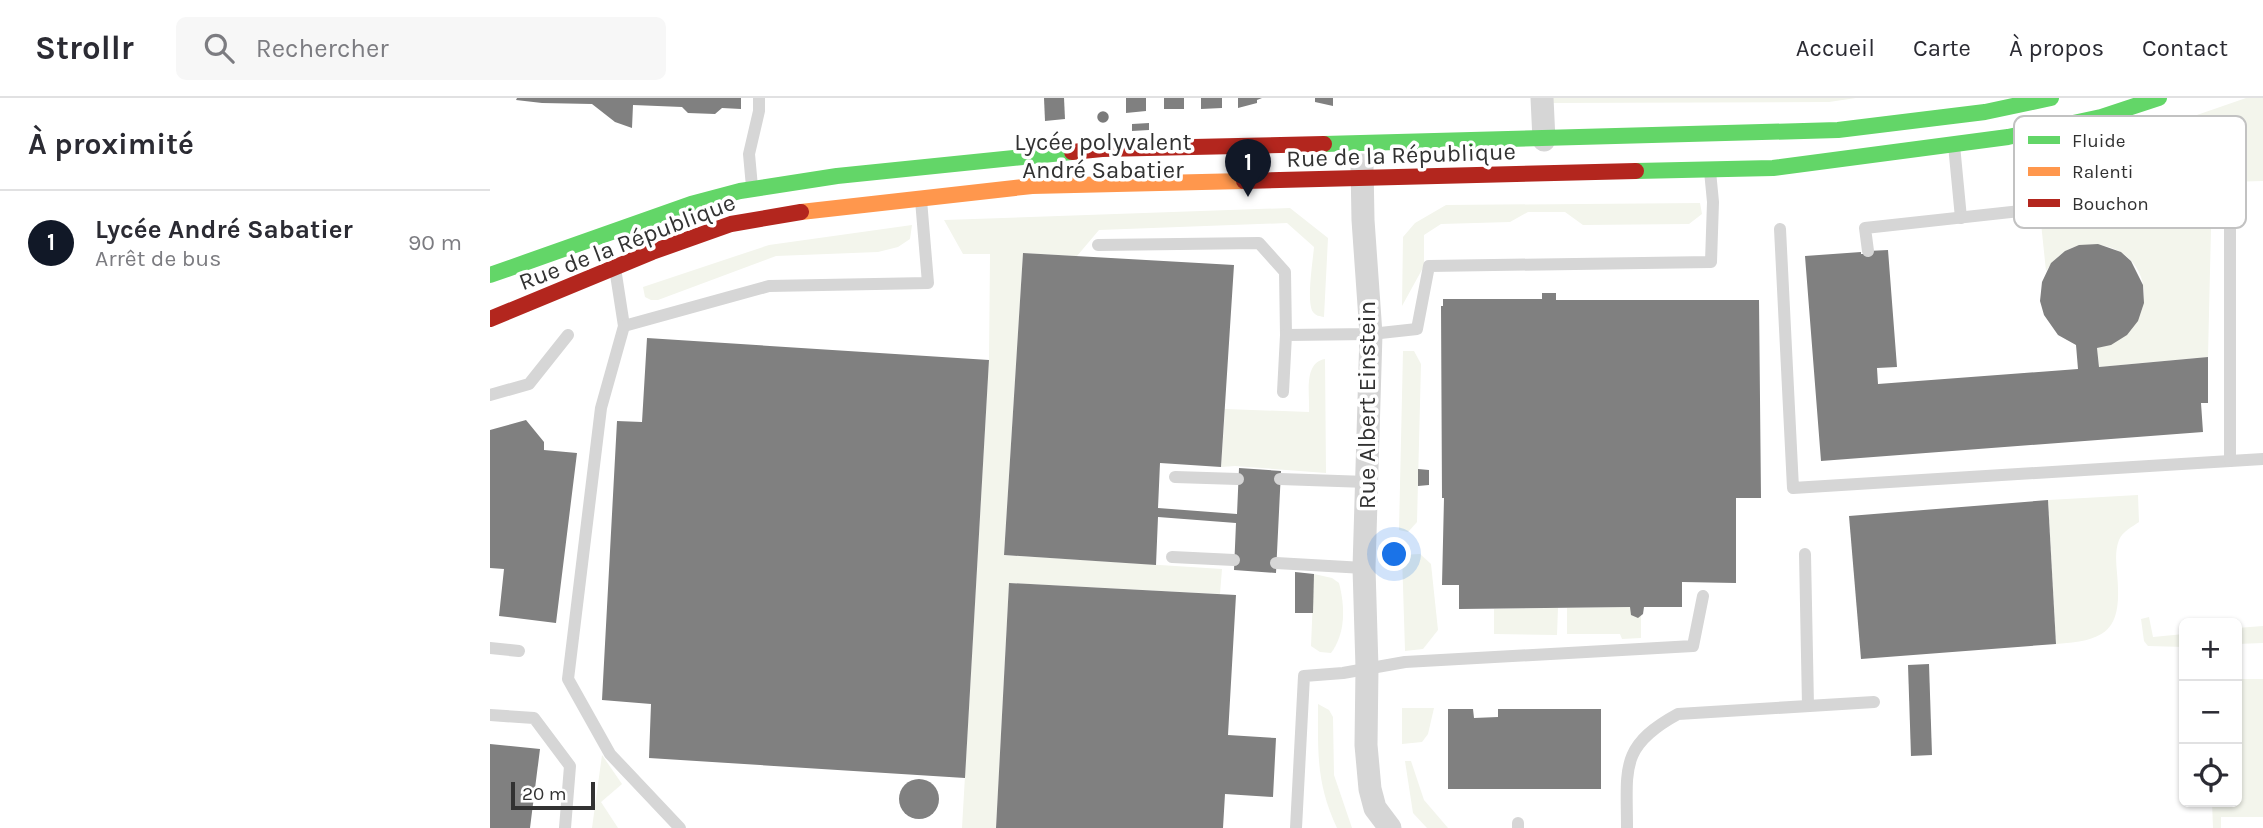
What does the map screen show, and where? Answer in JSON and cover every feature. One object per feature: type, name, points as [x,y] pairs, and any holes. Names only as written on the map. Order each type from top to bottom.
[{"type":"main road","name":"Rue de la République","points":[[490,275],[691,204],[752,189],[837,176],[1102,149],[1544,140],[1838,130],[1985,113],[2051,98]]},
{"type":"main road","name":"Rue de la République","points":[[2098,116],[2159,98]]},
{"type":"main road","name":"Rue de la République","points":[[490,319],[731,224],[813,210],[1032,186],[1773,167],[2014,134]]},
{"type":"street","points":[[1542,98],[1544,140]]},
{"type":"street","name":"Rue Albert Einstein","points":[[1363,144],[1361,177],[1371,334],[1364,568],[1366,745],[1370,789],[1375,808],[1390,828]]},
{"type":"lane","points":[[752,189],[748,154],[759,111],[759,98]]},
{"type":"lane","points":[[1954,144],[1961,218]]},
{"type":"lane","points":[[1286,335],[1371,334],[1417,329],[1429,266],[1711,262],[1713,202],[1710,170]]},
{"type":"lane","points":[[624,326],[769,286],[928,283],[921,197]]},
{"type":"lane","points":[[1868,251],[1865,228],[2014,212]]},
{"type":"lane","points":[[2230,228],[2230,461]]},
{"type":"lane","points":[[1780,229],[1793,488],[2263,459]]},
{"type":"lane","points":[[1098,245],[1259,243],[1285,272],[1283,392]]},
{"type":"lane","points":[[615,268],[624,326],[601,408],[568,678],[610,754],[680,828]]},
{"type":"lane","points":[[490,395],[529,384],[568,335]]},
{"type":"lane","points":[[1175,477],[1238,478]]},
{"type":"lane","points":[[1280,480],[1367,482]]},
{"type":"lane","points":[[1805,554],[1808,706]]},
{"type":"lane","points":[[1172,557],[1234,561]]},
{"type":"lane","points":[[1276,563],[1364,568]]},
{"type":"lane","points":[[1296,828],[1304,676],[1405,662],[1693,646],[1703,596]]},
{"type":"lane","points":[[490,648],[519,651]]},
{"type":"lane","points":[[1627,828],[1627,767],[1638,743],[1655,726],[1678,714],[1874,702]]},
{"type":"lane","points":[[490,715],[534,718],[570,766],[565,828]]},
{"type":"shaded area","points":[[1553,98],[1856,98],[1829,102],[1553,103]]},
{"type":"shaded area","points":[[2246,98],[2263,98],[2263,181],[2246,181],[2246,116],[2194,116]]},
{"type":"shaded area","points":[[1700,203],[1702,214],[1689,224],[1583,225],[1565,212],[1528,212],[1510,222],[1441,224],[1424,235],[1424,266],[1402,306],[1403,237],[1415,223],[1446,205]]},
{"type":"shaded area","points":[[1290,208],[1328,238],[1324,317],[1315,314],[1311,307],[1314,247],[1287,223],[1099,230],[1077,256],[1023,253],[1004,555],[1222,569],[1220,594],[1009,583],[996,828],[962,828],[989,360],[990,254],[963,254],[944,220]]},
{"type":"shaded area","points":[[912,225],[910,239],[898,247],[878,252],[776,256],[658,300],[645,297],[643,287],[769,245]]},
{"type":"shaded area","points":[[2042,228],[2211,228],[2208,357],[2099,367],[2097,348],[2120,338],[2135,324],[2143,306],[2144,288],[2138,270],[2126,256],[2109,247],[2086,245],[2063,253],[2046,271]]},
{"type":"shaded area","points":[[1403,351],[1414,351],[1421,364],[1417,522],[1408,532],[1399,530]]},
{"type":"shaded area","points":[[1325,359],[1326,473],[1221,467],[1225,409],[1309,412],[1309,380],[1313,366]]},
{"type":"shaded area","points":[[2138,495],[2139,522],[2123,534],[2117,548],[2117,606],[2109,628],[2089,639],[2056,644],[2048,500]]},
{"type":"shaded area","points":[[1420,554],[1431,564],[1438,630],[1423,649],[1405,651],[1402,555]]},
{"type":"shaded area","points":[[1314,574],[1332,578],[1339,583],[1341,592],[1342,628],[1331,653],[1320,652],[1311,646]]},
{"type":"shaded area","points":[[1630,607],[1633,616],[1641,616],[1641,638],[1622,639],[1620,634],[1567,634],[1567,608]]},
{"type":"shaded area","points":[[1558,608],[1557,635],[1494,634],[1494,609]]},
{"type":"shaded area","points":[[2149,617],[2153,637],[2179,634],[2179,647],[2148,646],[2144,641],[2141,619]]},
{"type":"shaded area","points":[[2263,626],[2263,643],[2242,644],[2242,628]]},
{"type":"shaded area","points":[[2242,679],[2263,679],[2263,817],[2221,817],[2221,828],[2213,828],[2212,807],[2242,807]]},
{"type":"shaded area","points":[[1318,704],[1329,710],[1333,717],[1334,775],[1352,828],[1337,828],[1325,797],[1318,753]]},
{"type":"shaded area","points":[[1402,708],[1434,708],[1428,734],[1422,742],[1402,744]]},
{"type":"shaded area","points":[[602,755],[622,784],[601,802],[618,828],[592,828]]},
{"type":"shaded area","points":[[1405,761],[1411,761],[1424,800],[1448,828],[1427,828],[1413,813]]},
{"type":"building","points":[[741,98],[741,109],[722,108],[715,114],[688,113],[682,107],[633,105],[632,128],[615,122],[592,104],[542,103],[516,100]]},
{"type":"building","points":[[1044,98],[1064,98],[1065,119],[1045,121]]},
{"type":"building","points":[[1126,98],[1146,98],[1146,111],[1126,113]]},
{"type":"building","points":[[1164,98],[1184,98],[1184,109],[1164,109]]},
{"type":"building","points":[[1201,98],[1222,98],[1222,108],[1201,109]]},
{"type":"building","points":[[1238,98],[1262,98],[1257,100],[1257,103],[1238,108]]},
{"type":"building","points":[[1315,98],[1333,98],[1333,106],[1315,102]]},
{"type":"building","points":[[1149,123],[1149,130],[1132,131],[1132,124]]},
{"type":"building","points":[[2098,244],[2121,252],[2131,261],[2143,285],[2144,303],[2138,321],[2127,335],[2111,345],[2097,348],[2099,367],[2208,357],[2208,403],[2201,403],[2203,432],[1821,461],[1805,256],[1861,252],[1868,254],[1868,251],[1888,250],[1897,367],[1877,368],[1878,384],[2078,369],[2076,345],[2058,335],[2044,315],[2040,301],[2042,282],[2051,263],[2065,251],[2079,245]]},
{"type":"building","points":[[1023,253],[1234,265],[1221,467],[1160,463],[1158,508],[1237,514],[1239,468],[1281,471],[1276,573],[1234,570],[1236,523],[1158,517],[1156,565],[1004,555]]},
{"type":"building","points":[[1542,293],[1556,293],[1556,300],[1759,300],[1761,498],[1736,498],[1736,583],[1682,582],[1682,607],[1644,607],[1643,614],[1638,618],[1631,615],[1630,607],[1459,609],[1459,585],[1442,585],[1443,299],[1542,299]]},
{"type":"building","points":[[647,338],[989,360],[965,778],[649,758],[651,704],[602,700],[617,421],[642,422]]},
{"type":"building","points":[[526,420],[544,442],[544,450],[577,453],[556,623],[499,616],[504,569],[490,568],[490,430]]},
{"type":"building","points":[[1418,469],[1429,470],[1429,485],[1418,486]]},
{"type":"building","points":[[2048,500],[2056,644],[1861,659],[1849,516]]},
{"type":"building","points":[[1295,572],[1314,574],[1313,613],[1295,613]]},
{"type":"building","points":[[1009,583],[1236,595],[1228,735],[1276,738],[1273,797],[1225,794],[1223,828],[996,828]]},
{"type":"building","points":[[1929,664],[1932,755],[1911,756],[1908,665]]},
{"type":"building","points":[[1448,709],[1473,709],[1474,718],[1498,717],[1498,709],[1601,709],[1601,789],[1448,789]]},
{"type":"building","points":[[490,744],[540,749],[530,828],[490,828]]},
{"type":"building","points":[[919,779],[933,785],[939,799],[933,813],[919,819],[905,813],[899,799],[905,785]]},
{"type":"traffic: fast","points":[[1324,144],[1838,130],[1985,112],[2051,98]]},
{"type":"traffic: fast","points":[[2104,116],[2159,98]]},
{"type":"traffic: fast","points":[[1636,171],[1773,168],[2014,136]]},
{"type":"traffic: fast","points":[[490,275],[691,204],[740,191],[837,176],[1072,152]]},
{"type":"traffic: slow","points":[[801,212],[1032,186],[1244,181]]},
{"type":"traffic: jam","points":[[1072,152],[1324,144]]},
{"type":"traffic: jam","points":[[1244,181],[1636,171]]},
{"type":"traffic: jam","points":[[490,319],[652,252],[731,224],[801,212]]},
{"type":"place","name":"Lycée polyvalent André Sabatier","points":[[1103,117]]},
{"type":"place","name":"Lycée André Sabatier","points":[[1248,197]]}]
